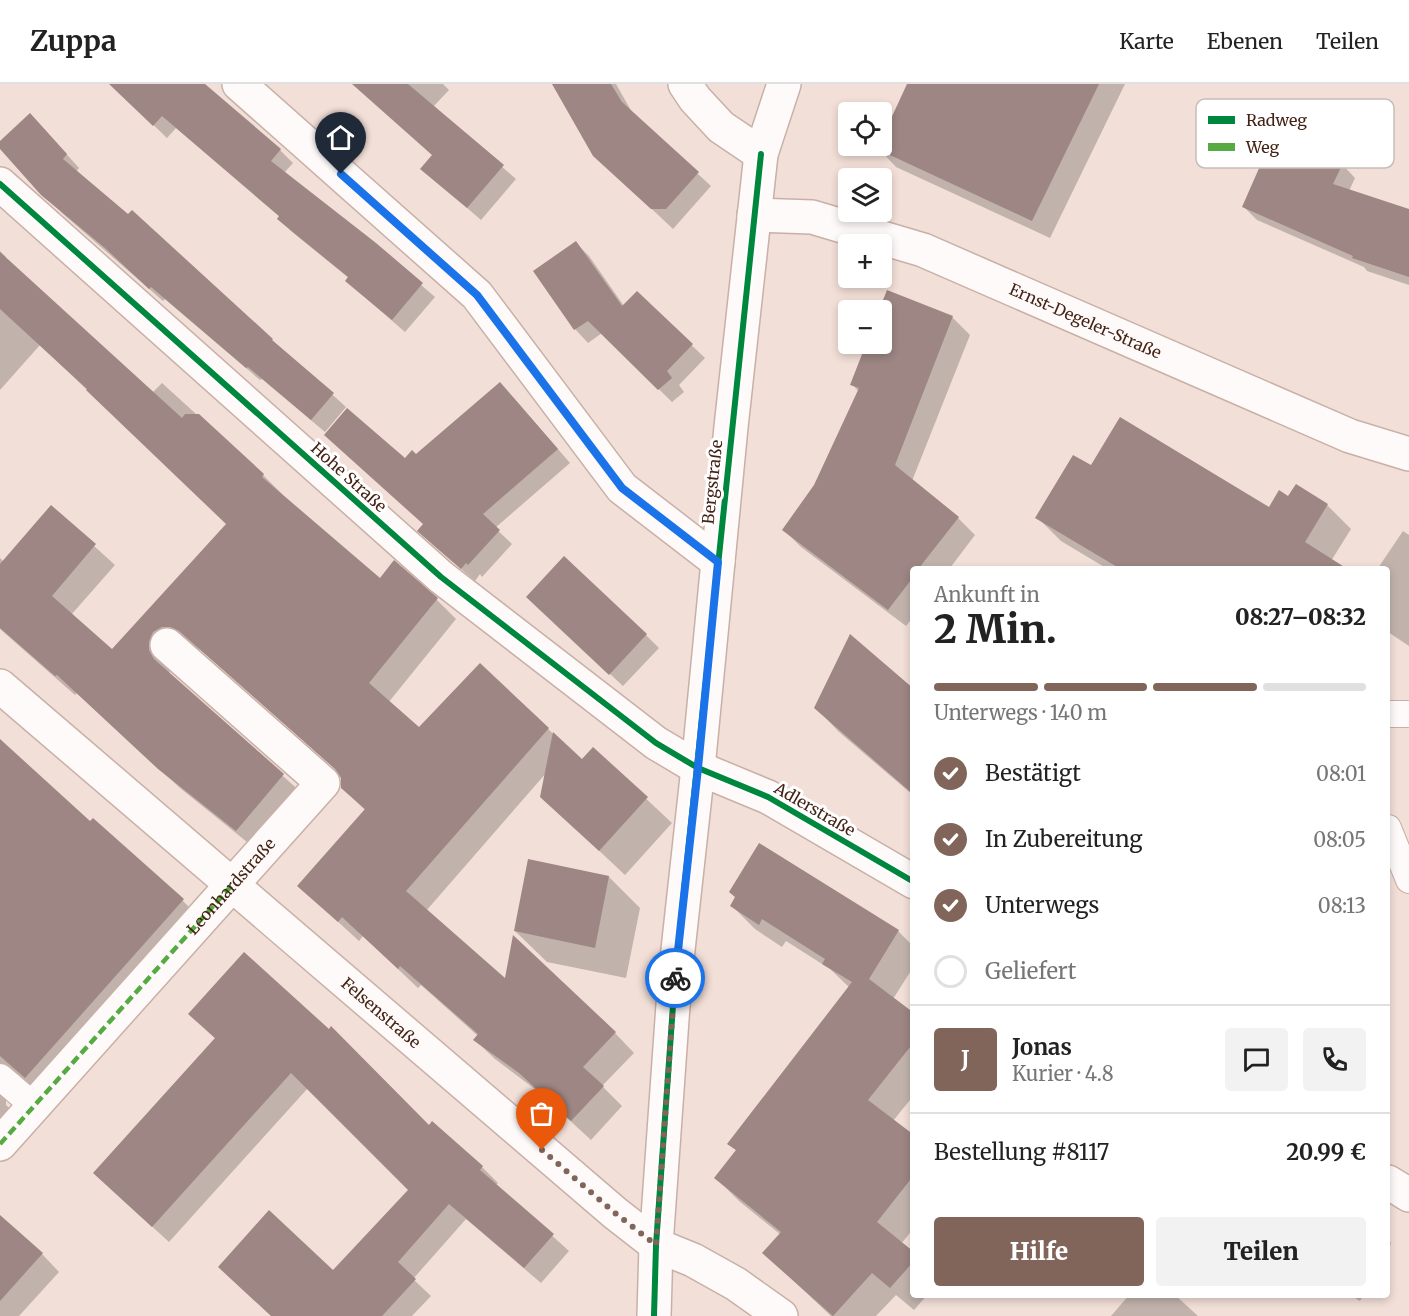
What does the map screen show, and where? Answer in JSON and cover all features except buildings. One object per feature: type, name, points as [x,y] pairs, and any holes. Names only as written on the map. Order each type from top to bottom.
[{"type":"street","points":[[239,84],[477,295],[622,488],[718,562]]},
{"type":"street","points":[[685,84],[695,99],[721,127],[761,154]]},
{"type":"street","name":"Bergstraße","points":[[654,1316],[656,1245],[675,977],[754,215],[761,154],[783,84]]},
{"type":"street","name":"Hohe Straße","points":[[0,184],[441,577],[656,743],[698,768]]},
{"type":"street","name":"Ernst-Degeler-Straße","points":[[754,215],[812,217],[923,250],[1350,436],[1409,454]]},
{"type":"street","name":"Leonhardstraße","points":[[0,1144],[323,783],[167,645]]},
{"type":"street","name":"Felsenstraße","points":[[0,686],[615,1213],[656,1245],[693,1260],[719,1274],[781,1316]]},
{"type":"street","name":"Adlerstraße","points":[[698,768],[768,797],[910,880]]},
{"type":"street","points":[[1390,1183],[1409,1195]]},
{"type":"lane","points":[[1390,714],[1409,714]]},
{"type":"lane","points":[[1390,833],[1409,880]]},
{"type":"lane","points":[[0,1077],[34,1106]]},
{"type":"marked path","points":[[0,1144],[233,884]]},
{"type":"cycle path","points":[[654,1316],[656,1245],[675,977],[761,154]]},
{"type":"cycle path","points":[[0,184],[441,577],[656,743],[698,768],[768,797],[910,880]]},
{"type":"way so far","points":[[542,1150],[656,1245],[675,978]]},
{"type":"route","points":[[341,174],[477,295],[622,488],[718,562],[675,978]]}]
